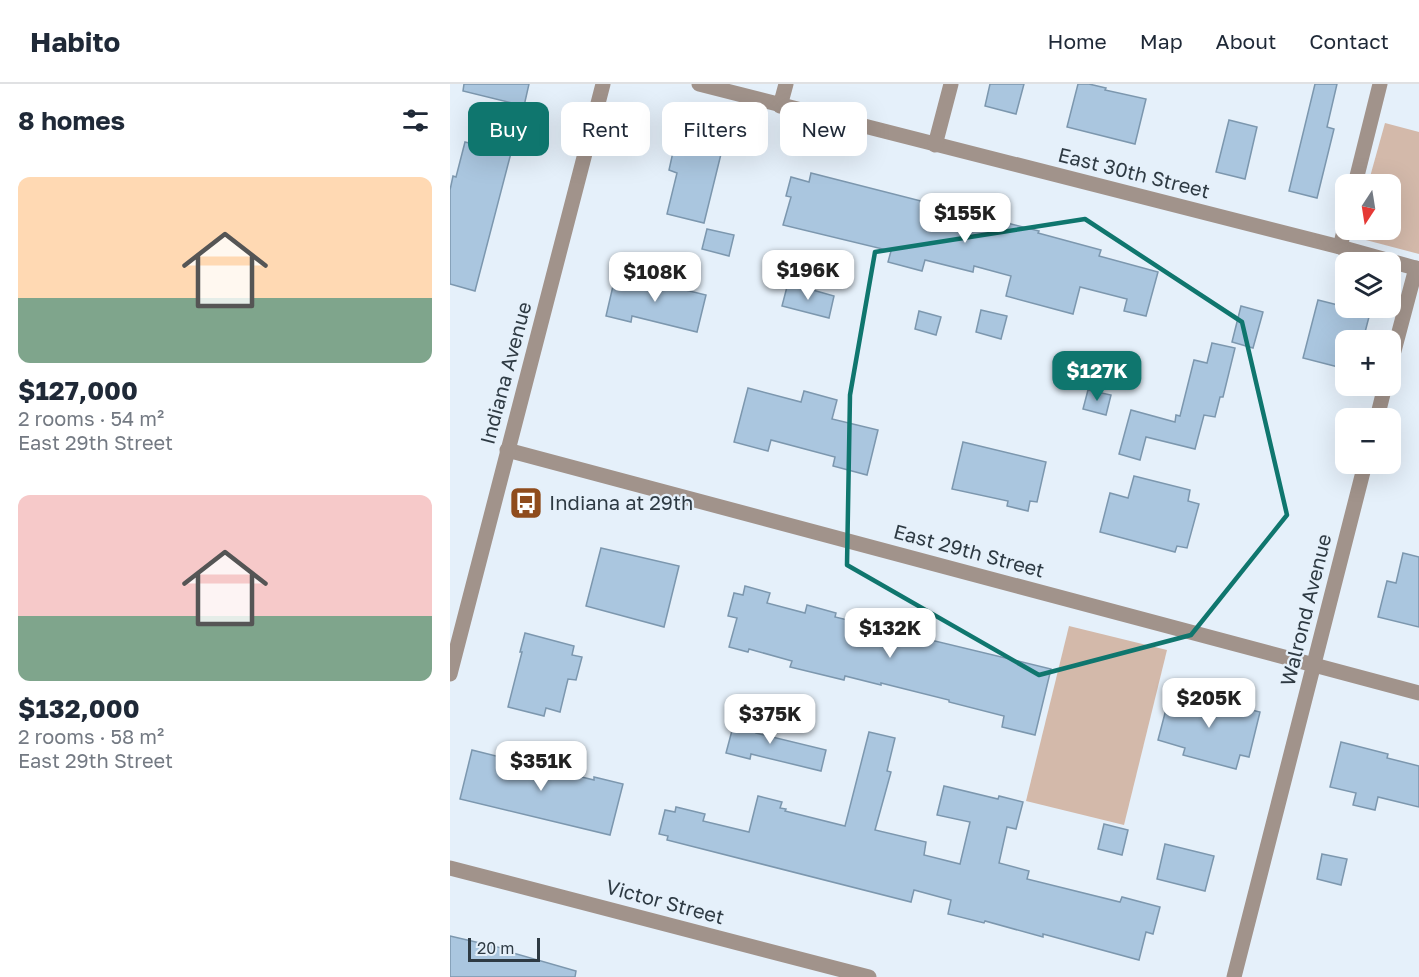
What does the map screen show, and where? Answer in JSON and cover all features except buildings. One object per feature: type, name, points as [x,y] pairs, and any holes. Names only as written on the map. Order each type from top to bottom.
[{"type":"street","name":"Indiana Avenue","points":[[450,674],[603,84]]},
{"type":"street","name":"East 30th Street","points":[[699,84],[780,106]]},
{"type":"street","points":[[781,102],[786,84]]},
{"type":"street","points":[[935,145],[951,84]]},
{"type":"street","points":[[1358,174],[1380,84]]},
{"type":"street","name":"East 30th Street","points":[[867,128],[1417,268]]},
{"type":"street","points":[[1340,247],[1342,240]]},
{"type":"street","points":[[1400,330],[1417,268]]},
{"type":"street","name":"East 29th Street","points":[[507,450],[1419,693]]},
{"type":"street","name":"Walrond Avenue","points":[[1234,977],[1362,474]]},
{"type":"street","name":"Victor Street","points":[[450,868],[869,977]]},
{"type":"highlighted area","points":[[1085,219],[1242,322],[1287,515],[1191,635],[1039,675],[847,565],[850,395],[875,252]]},
{"type":"shaded area","points":[[1385,123],[1419,132],[1419,254],[1366,240],[1401,240],[1401,174],[1371,174]]},
{"type":"shaded area","points":[[1069,626],[1167,650],[1124,825],[1026,801]]},
{"type":"place","name":"Indiana at 29th","points":[[526,503]]}]
